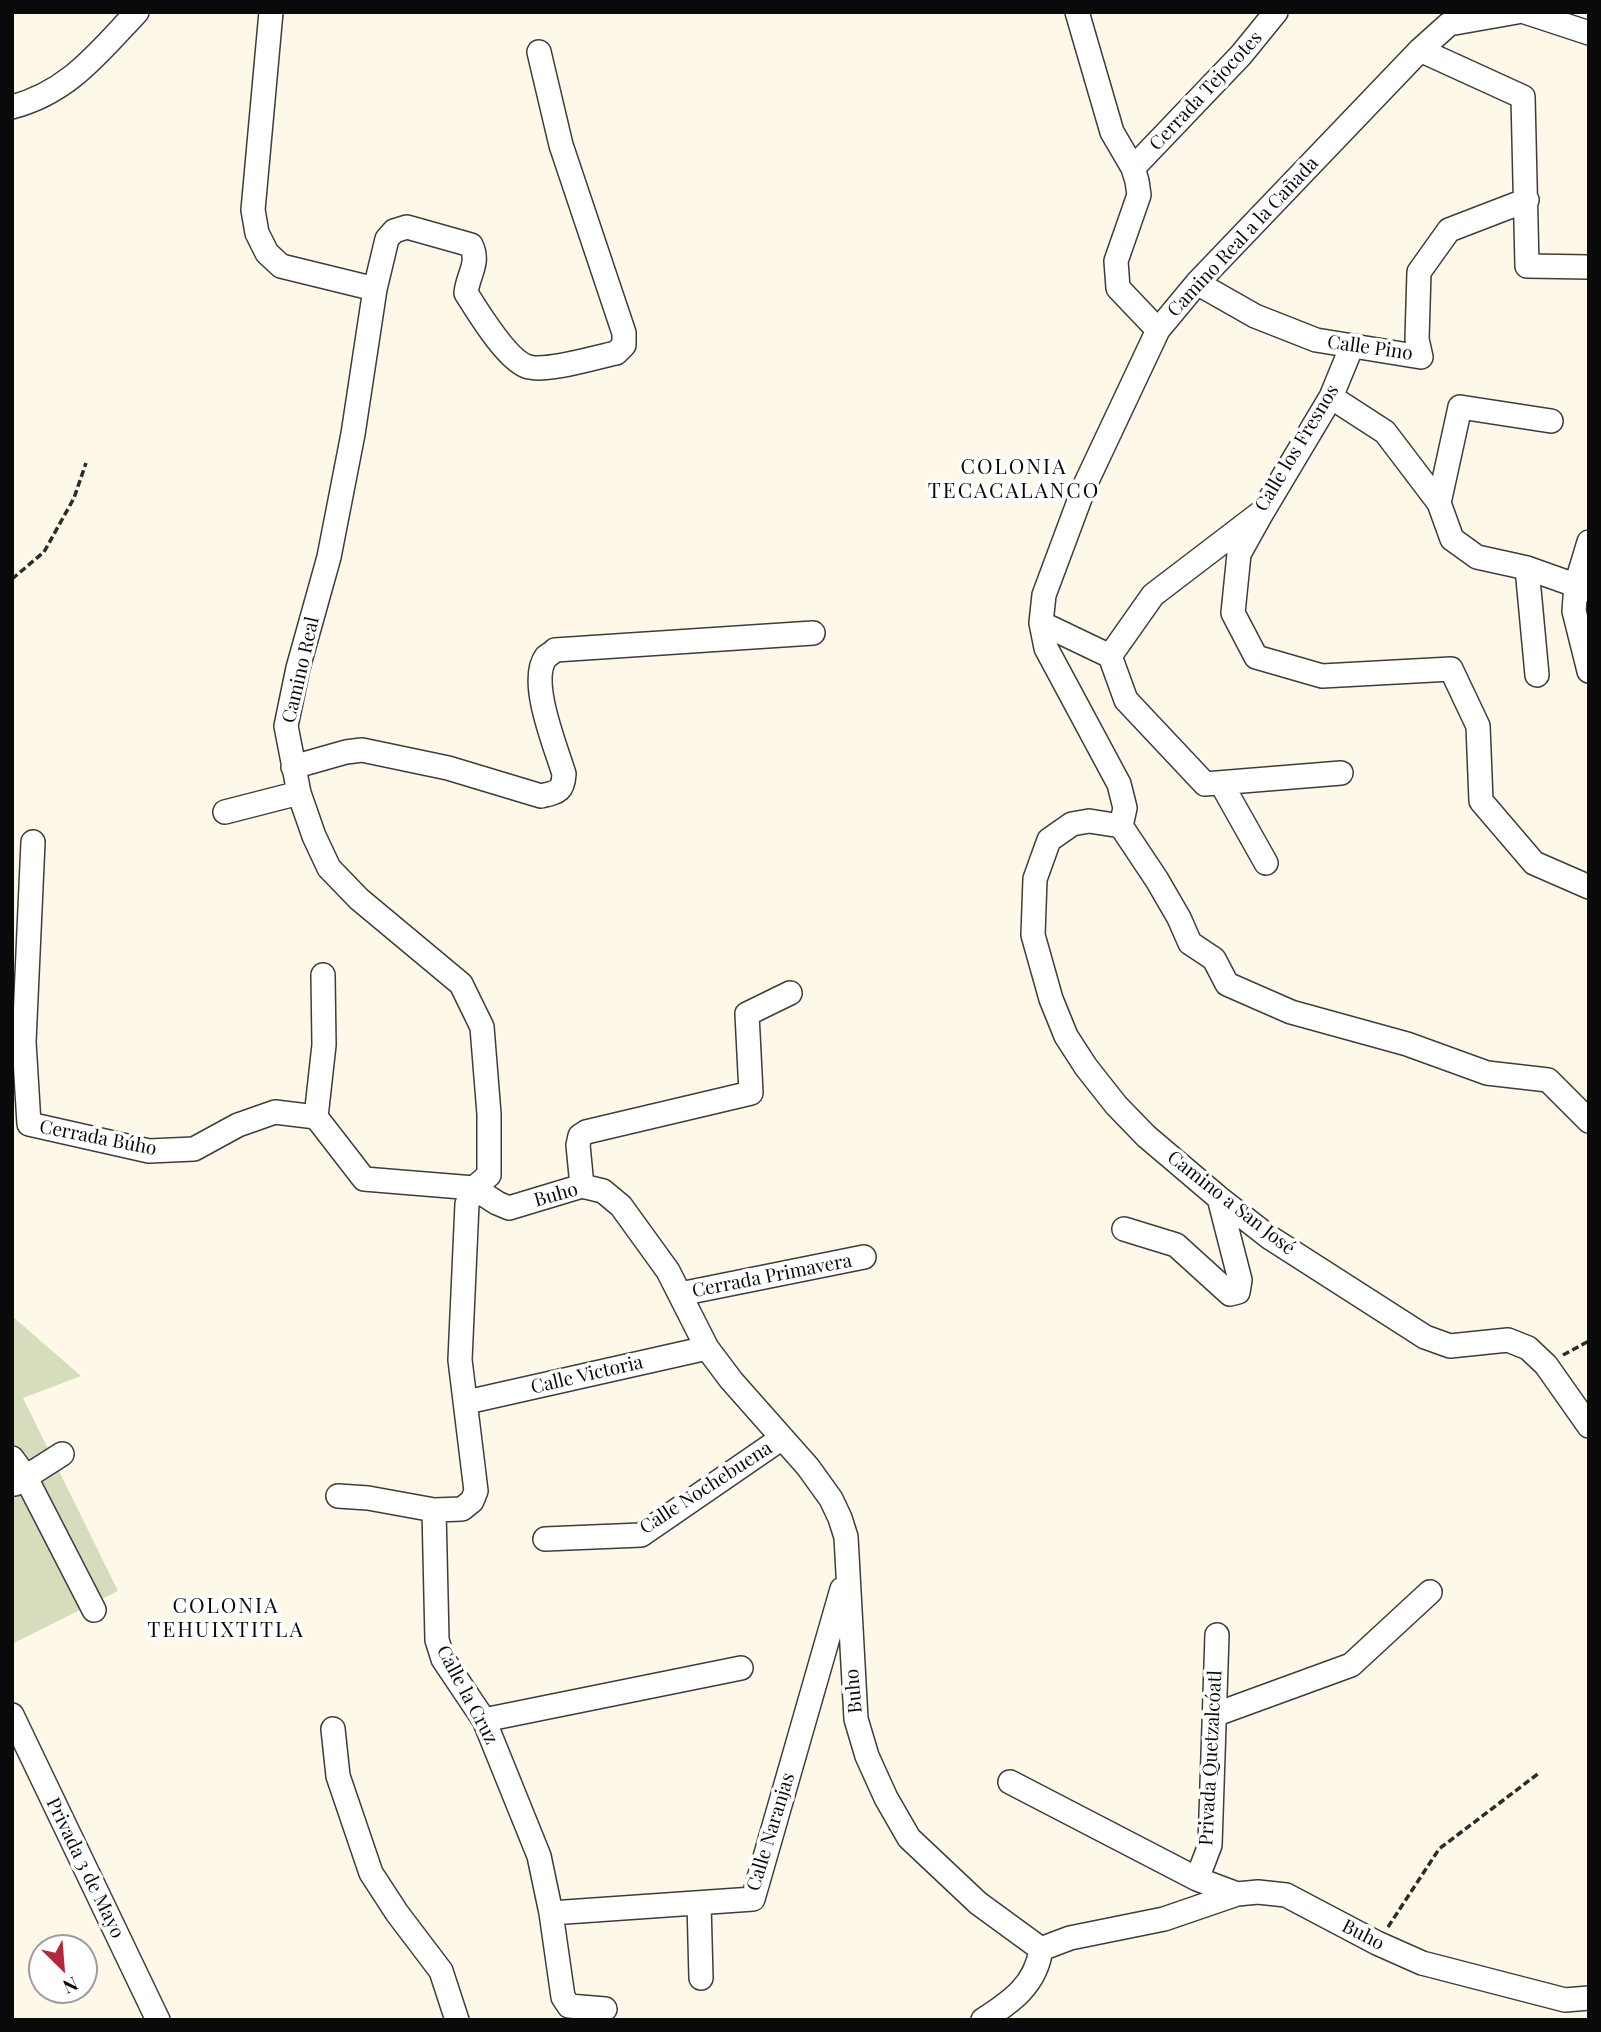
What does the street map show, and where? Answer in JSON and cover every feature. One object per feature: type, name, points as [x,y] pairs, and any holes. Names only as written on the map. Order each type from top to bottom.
[{"type":"street","points":[[12,107],[36,101],[76,76],[137,12]]},
{"type":"street","points":[[271,12],[253,210],[257,233],[267,253],[281,266],[375,289]]},
{"type":"street","points":[[1077,12],[1112,132],[1133,168],[1139,195],[1116,261],[1118,288],[1158,330]]},
{"type":"street","name":"Cerrada Tejocotes","points":[[1133,168],[1241,55],[1276,12]]},
{"type":"street","name":"Camino Real a la Cañada","points":[[1121,827],[1125,808],[1119,784],[1045,648],[1041,623],[1044,595],[1085,485],[1158,330],[1197,283],[1420,50],[1449,24],[1517,12]]},
{"type":"street","points":[[1525,12],[1589,33]]},
{"type":"street","points":[[1420,50],[1523,97],[1527,266],[1589,267]]},
{"type":"street","name":"Camino Real","points":[[474,1188],[489,1175],[489,1114],[482,1027],[461,984],[359,899],[329,868],[299,793],[286,726],[298,668],[330,557],[353,434],[375,289],[387,239],[394,231],[407,228],[471,244],[475,253],[475,264],[467,282],[466,293],[515,360],[528,367],[542,369],[616,353],[624,345],[624,333],[561,145],[539,52]]},
{"type":"street","name":"Calle Pino","points":[[1197,283],[1255,316],[1316,340],[1422,357],[1417,339],[1419,272],[1449,230],[1527,200]]},
{"type":"street","name":"Calle los Fresnos","points":[[1110,656],[1153,595],[1263,511],[1331,397],[1352,346]]},
{"type":"street","points":[[1331,397],[1385,432],[1438,503],[1452,539],[1477,557],[1527,568],[1582,588]]},
{"type":"street","points":[[1438,503],[1460,407],[1551,421]]},
{"type":"street","points":[[1263,511],[1239,554],[1233,613],[1256,657],[1322,676],[1451,669],[1478,726],[1481,801],[1534,863],[1589,887]]},
{"type":"street","points":[[1589,542],[1582,588],[1574,611],[1589,671]]},
{"type":"street","points":[[1527,568],[1537,675]]},
{"type":"street","points":[[1041,623],[1110,656],[1126,700],[1205,784],[1341,773]]},
{"type":"street","points":[[293,767],[346,751],[362,750],[448,768],[541,796],[556,793],[564,785],[564,774],[540,691],[541,669],[546,656],[555,650],[814,633]]},
{"type":"street","points":[[1221,783],[1266,863]]},
{"type":"street","points":[[225,812],[299,793]]},
{"type":"street","name":"Camino a San José","points":[[1121,827],[1090,821],[1072,824],[1049,840],[1035,879],[1033,934],[1051,999],[1066,1036],[1086,1067],[1116,1105],[1146,1136],[1269,1237],[1425,1337],[1450,1346],[1508,1340],[1528,1348],[1545,1365],[1589,1426]]},
{"type":"street","points":[[1121,827],[1157,880],[1190,943],[1214,959],[1227,984],[1291,1012],[1407,1044],[1487,1073],[1548,1080],[1589,1121]]},
{"type":"street","name":"Cerrada Búho","points":[[33,842],[24,1042],[29,1124],[149,1151],[194,1149],[238,1125],[275,1112],[316,1117]]},
{"type":"street","points":[[316,1117],[324,1045],[323,975]]},
{"type":"street","points":[[582,1185],[578,1145],[580,1136],[586,1132],[751,1093],[747,1014],[790,993]]},
{"type":"street","name":"Buho","points":[[316,1117],[364,1179],[474,1188],[509,1208],[582,1185],[603,1191],[621,1206],[668,1271],[707,1348],[808,1467],[841,1518],[846,1537],[856,1719],[867,1756],[886,1798],[909,1838],[978,1903],[1041,1949],[1070,1938],[1164,1919],[1237,1894],[1258,1892],[1286,1895],[1377,1943],[1422,1963],[1565,2000],[1589,1998]]},
{"type":"street","points":[[338,1496],[368,1498],[434,1510],[462,1509],[472,1501],[476,1492],[460,1360],[467,1204],[474,1188]]},
{"type":"street","points":[[1124,1229],[1176,1245],[1230,1294],[1238,1292],[1240,1280],[1219,1198]]},
{"type":"street","name":"Cerrada Primavera","points":[[680,1294],[864,1257]]},
{"type":"street","name":"Calle Victoria","points":[[467,1402],[707,1348]]},
{"type":"street","name":"Calle Nochebuena","points":[[545,1539],[641,1535],[782,1438]]},
{"type":"street","points":[[62,1454],[17,1473],[94,1610]]},
{"type":"street","name":"Calle la Cruz","points":[[434,1510],[437,1640],[443,1659],[484,1720],[539,1856],[551,1913],[563,1997],[569,2006],[605,2009]]},
{"type":"street","name":"Calle Naranjas","points":[[551,1913],[753,1899],[847,1572]]},
{"type":"street","points":[[1214,1715],[1351,1665],[1430,1592]]},
{"type":"street","name":"Privada Quetzalcóatl","points":[[1198,1879],[1210,1846],[1217,1635]]},
{"type":"street","points":[[484,1720],[741,1668]]},
{"type":"street","name":"Privada 3 de Mayo","points":[[12,1715],[158,2020]]},
{"type":"street","points":[[333,1729],[338,1776],[372,1873],[397,1913],[441,1971],[457,2020]]},
{"type":"street","points":[[1010,1782],[1198,1879],[1237,1894]]},
{"type":"street","points":[[699,1903],[701,1978]]},
{"type":"street","points":[[982,2020],[1009,2003],[1028,1983],[1039,1965],[1041,1949]]},
{"type":"path","points":[[12,579],[44,552],[74,498],[86,463]]},
{"type":"path","points":[[1545,1365],[1589,1341]]},
{"type":"path","points":[[1377,1943],[1439,1849],[1539,1773]]},
{"type":"green space","points":[[12,1316],[81,1376],[23,1398],[118,1591],[12,1644]]},
{"type":"district","name":"COLONIA TECACALANCO","points":[[1014,479]]},
{"type":"district","name":"COLONIA TEHUIXTITLA","points":[[226,1618]]}]
